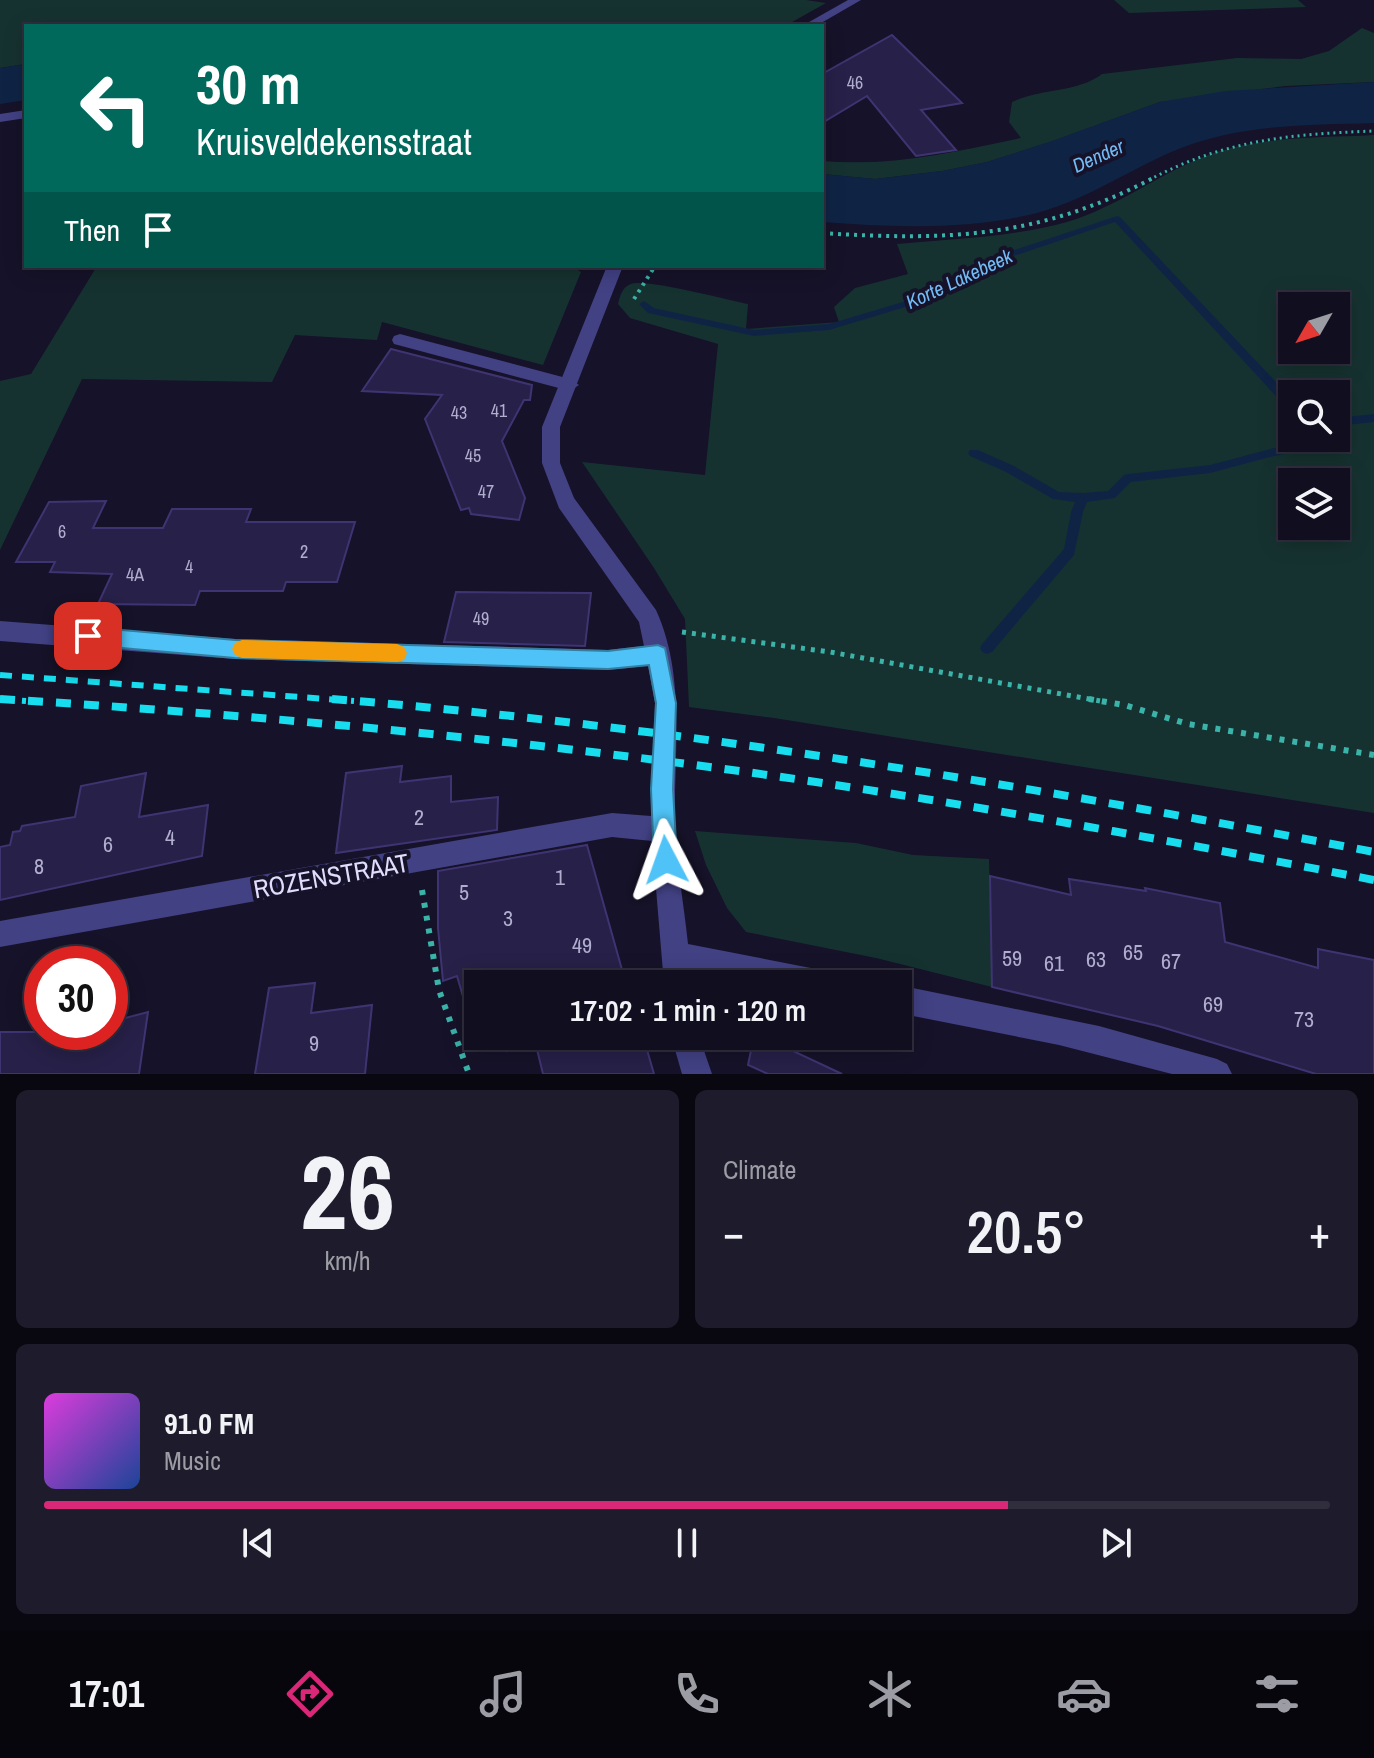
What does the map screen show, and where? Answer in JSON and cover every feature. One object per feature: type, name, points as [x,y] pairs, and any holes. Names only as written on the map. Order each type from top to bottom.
[{"type":"street","points":[[812,24],[856,0]]},
{"type":"street","points":[[0,118],[24,114]]},
{"type":"street","points":[[608,268],[570,385],[551,427],[551,463],[566,502],[648,617],[652,628],[666,703],[663,829],[676,970]]},
{"type":"street","points":[[400,340],[570,385]]},
{"type":"street","points":[[0,631],[235,649],[608,660],[658,655]]},
{"type":"street","name":"ROZENSTRAAT","points":[[0,934],[612,825],[663,829]]},
{"type":"street","points":[[674,955],[750,970]]},
{"type":"street","points":[[912,1002],[1124,1046],[1217,1074]]},
{"type":"street","points":[[689,1050],[697,1074]]},
{"type":"path","points":[[824,233],[922,236],[1006,230],[1099,204],[1182,162],[1234,144],[1280,136],[1374,131]]},
{"type":"path","points":[[652,628],[830,652],[1124,705],[1188,724],[1374,755]]},
{"type":"path","points":[[420,860],[439,990],[469,1074]]},
{"type":"green space","points":[[0,0],[806,0],[826,3],[789,24],[24,24],[24,64],[0,68]]},
{"type":"green space","points":[[1114,0],[1298,0],[1306,7],[1129,13]]},
{"type":"green space","points":[[1362,28],[1374,33],[1374,82],[1285,86],[1160,102],[987,162],[942,171],[875,179],[824,174],[824,161],[897,160],[1021,138],[1009,122],[1012,102],[1070,88],[1102,74],[1237,58],[1301,59],[1329,51]]},
{"type":"green space","points":[[1374,135],[1374,813],[689,707],[685,619],[582,462],[705,475],[718,344],[630,318],[618,304],[625,287],[639,283],[653,284],[748,304],[746,329],[839,322],[834,307],[855,288],[908,274],[897,244],[983,237],[1067,222],[1122,199],[1211,154],[1250,144]]},
{"type":"green space","points":[[96,268],[575,268],[581,272],[543,365],[382,322],[377,340],[295,335],[272,382],[82,379],[0,550],[0,381],[31,374]]},
{"type":"green space","points":[[695,831],[856,843],[913,855],[989,859],[992,987],[876,958],[746,932],[727,908],[706,865]]},
{"type":"water","points":[[24,64],[24,100],[0,104],[0,68]]},
{"type":"water","name":"Dender","points":[[1374,82],[1374,123],[1282,127],[1214,137],[1171,152],[1068,202],[1024,216],[949,225],[824,222],[824,174],[875,179],[987,162],[1160,102],[1225,91]]},
{"type":"building","points":[[892,35],[962,103],[921,110],[956,150],[916,156],[867,96],[824,122],[824,73]]},
{"type":"building","points":[[391,349],[532,385],[530,400],[524,400],[502,441],[525,498],[519,520],[471,514],[469,508],[461,510],[425,419],[442,395],[362,391]]},
{"type":"building","points":[[106,501],[93,528],[163,528],[172,509],[251,509],[246,522],[355,522],[337,582],[286,582],[283,591],[200,591],[195,605],[98,604],[112,574],[50,572],[55,562],[16,562],[49,502]]},
{"type":"building","points":[[456,592],[591,593],[585,646],[444,642]]},
{"type":"building","points":[[402,766],[400,782],[451,776],[451,802],[498,797],[497,830],[336,853],[346,773]]},
{"type":"building","points":[[146,773],[139,817],[208,805],[202,856],[0,900],[0,847],[10,845],[13,832],[20,831],[22,826],[75,817],[81,786]]},
{"type":"building","points":[[587,845],[622,970],[464,970],[464,1000],[457,976],[443,981],[438,928],[438,871]]},
{"type":"building","points":[[990,876],[1071,895],[1069,879],[1146,891],[1145,888],[1220,903],[1225,942],[1318,968],[1318,949],[1374,960],[1374,1074],[1316,1074],[1158,1026],[992,987]]},
{"type":"building","points":[[315,983],[311,1013],[372,1005],[365,1074],[255,1074],[269,988]]},
{"type":"building","points":[[148,1012],[139,1074],[0,1074],[0,1032],[24,1032],[24,1050],[128,1050],[128,1017]]},
{"type":"building","points":[[537,1050],[647,1050],[654,1074],[543,1074]]},
{"type":"building","points":[[751,1050],[791,1050],[842,1074],[768,1074],[748,1065]]},
{"type":"waterway","name":"Korte Lakebeek","points":[[644,304],[651,311],[754,333],[829,327],[919,300],[996,259],[1117,219],[1278,391]]},
{"type":"waterway","name":"Korte Lakebeek","points":[[1350,421],[1374,418]]},
{"type":"waterway","points":[[1083,498],[1111,495],[1128,478],[1210,469],[1278,451]]},
{"type":"waterway","points":[[974,453],[1057,496],[1083,498]]},
{"type":"waterway","points":[[987,648],[1070,551],[1077,512],[1083,498]]},
{"type":"railway","points":[[0,675],[353,701]]},
{"type":"railway","points":[[26,701],[0,699],[344,726],[687,764],[1031,817],[1374,880]]},
{"type":"railway","points":[[332,699],[353,701]]},
{"type":"railway","points":[[353,701],[594,725],[855,761],[1115,804],[1374,852]]},
{"type":"slow traffic","points":[[242,649],[397,653]]},
{"type":"route","points":[[88,636],[235,649],[608,660],[658,655],[666,703],[662,789],[666,860]]}]
